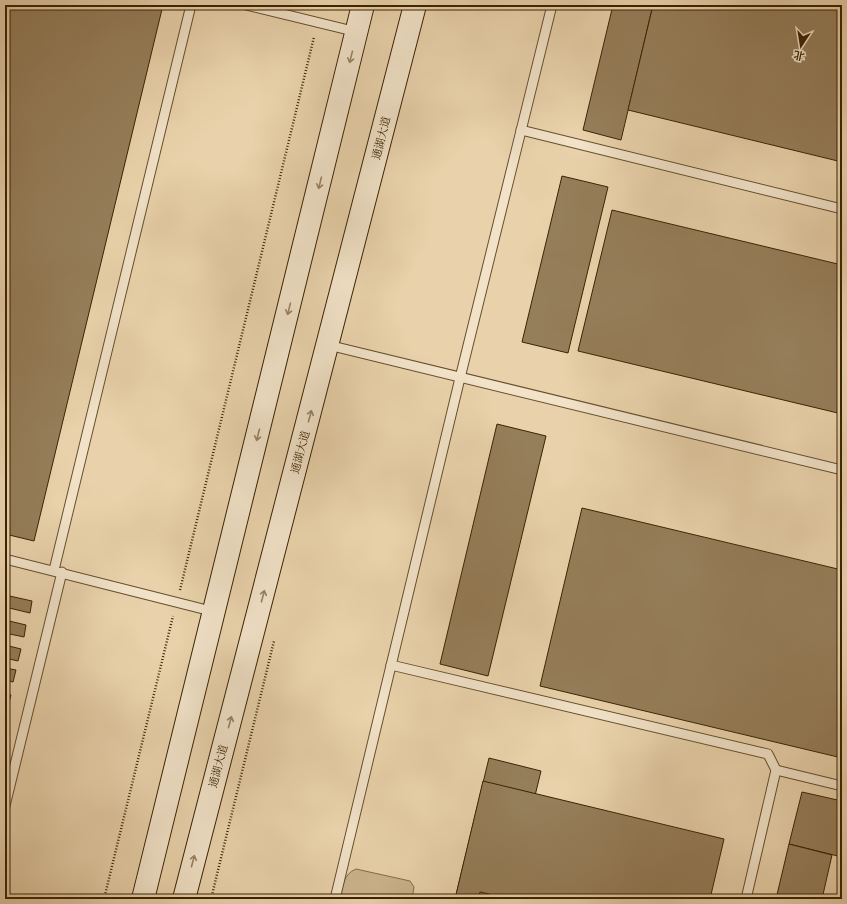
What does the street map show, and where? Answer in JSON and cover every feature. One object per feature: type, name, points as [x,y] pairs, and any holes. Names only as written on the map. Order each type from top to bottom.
[{"type":"main road","points":[[142,894],[215,612],[363,5]]},
{"type":"main road","name":"通湖大道","points":[[184,899],[328,345],[414,5]]},
{"type":"lane","points":[[5,806],[58,571],[191,5]]},
{"type":"lane","points":[[246,5],[357,32]]},
{"type":"lane","points":[[335,899],[460,378],[552,5]]},
{"type":"lane","points":[[521,130],[842,209]]},
{"type":"lane","points":[[328,345],[842,470]]},
{"type":"lane","points":[[5,558],[215,612]]},
{"type":"lane","points":[[391,665],[768,754],[776,770],[746,899]]},
{"type":"lane","points":[[776,770],[842,786]]},
{"type":"path","points":[[104,899],[318,22]]},
{"type":"shaded area","points":[[356,869],[410,881],[414,887],[412,899],[340,899],[348,874]]},
{"type":"building","points":[[5,5],[163,5],[34,541],[5,534]]},
{"type":"building","points":[[613,5],[653,5],[621,140],[583,130]]},
{"type":"building","points":[[653,5],[842,6],[842,162],[628,110]]},
{"type":"building","points":[[562,176],[608,187],[568,353],[522,342]]},
{"type":"building","points":[[612,210],[842,265],[842,414],[578,351]]},
{"type":"building","points":[[497,424],[546,436],[488,676],[440,664]]},
{"type":"building","points":[[582,508],[842,570],[842,758],[540,686]]},
{"type":"building","points":[[5,595],[32,601],[30,613],[5,607]]},
{"type":"building","points":[[5,620],[26,625],[24,637],[5,633]]},
{"type":"building","points":[[5,645],[21,649],[18,661],[5,658]]},
{"type":"building","points":[[5,668],[16,670],[13,682],[5,680]]},
{"type":"building","points":[[5,693],[11,695],[8,706],[5,706]]},
{"type":"building","points":[[489,758],[541,771],[510,899],[455,899]]},
{"type":"building","points":[[483,781],[724,839],[710,899],[455,899]]},
{"type":"building","points":[[802,792],[842,801],[842,857],[789,844]]},
{"type":"building","points":[[789,844],[832,855],[822,899],[776,899]]},
{"type":"building","points":[[480,892],[511,899],[478,899]]}]
